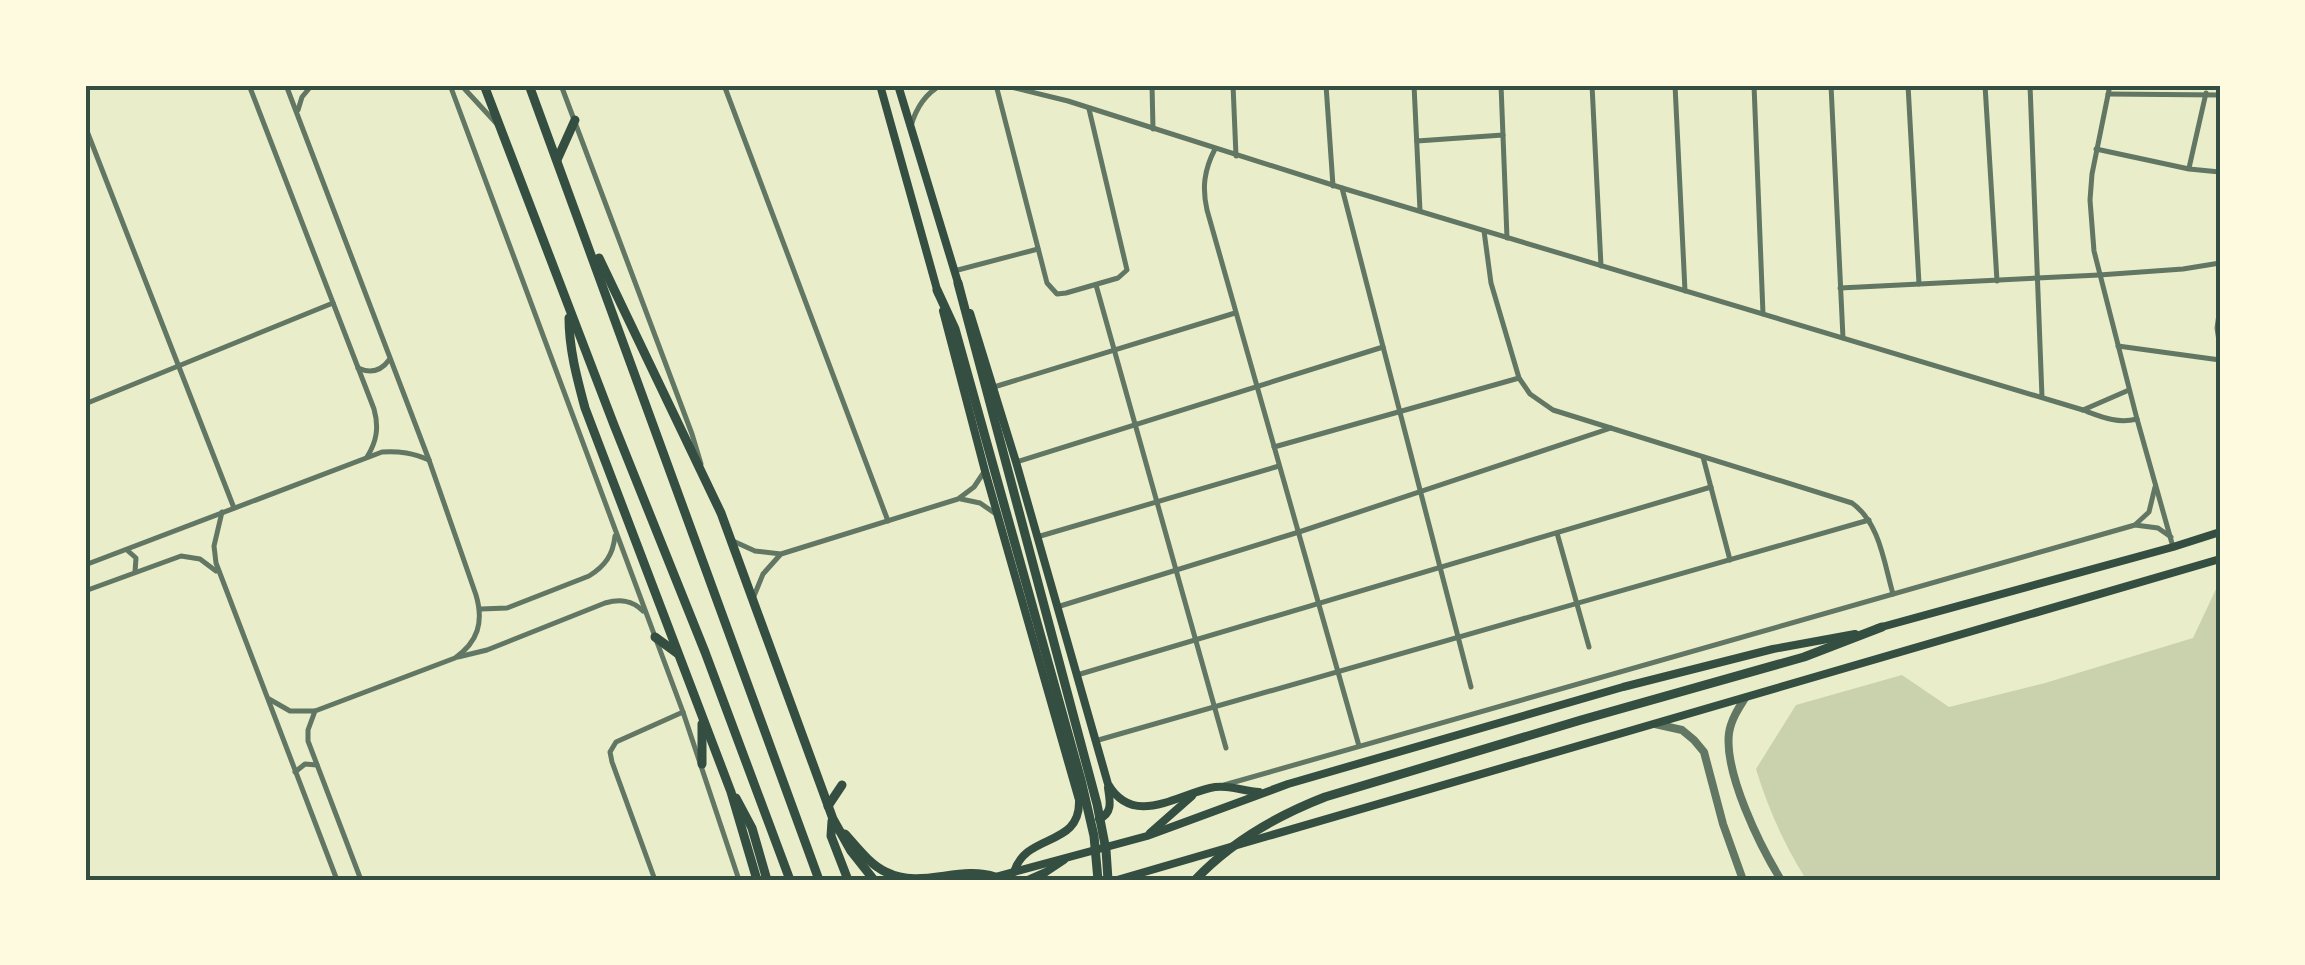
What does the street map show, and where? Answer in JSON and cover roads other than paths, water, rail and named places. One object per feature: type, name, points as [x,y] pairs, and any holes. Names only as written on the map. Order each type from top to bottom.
[{"type":"main road","points":[[484,85],[790,880]]},
{"type":"main road","points":[[528,85],[819,880]]},
{"type":"main road","points":[[880,85],[1078,800],[1078,818],[1073,825],[1023,854],[1014,872]]},
{"type":"main road","points":[[898,85],[958,284],[1084,793],[1094,836],[1098,880]]},
{"type":"main road","points":[[556,160],[575,120]]},
{"type":"main road","points":[[576,210],[731,539],[834,821],[874,880]]},
{"type":"main road","points":[[958,284],[983,350],[1108,784],[1110,806],[1104,816],[1088,816],[1078,800]]},
{"type":"main road","points":[[937,290],[955,329],[1019,534],[1097,804],[1108,880]]},
{"type":"main road","points":[[569,310],[569,336],[585,408],[731,792],[738,813],[738,834],[754,880]]},
{"type":"main road","points":[[834,821],[886,872],[924,879],[972,872],[990,878],[1147,836],[1264,792],[1624,687],[1753,654],[1882,628],[2220,532]]},
{"type":"main road","points":[[1117,880],[2220,559]]},
{"type":"main road","points":[[1194,880],[1236,843],[1302,806],[1581,720],[1804,658],[1882,628]]},
{"type":"main road","points":[[655,636],[678,654]]},
{"type":"main road","points":[[702,716],[702,764]]},
{"type":"main road","points":[[1108,784],[1120,800],[1138,807],[1217,787],[1264,792]]},
{"type":"main road","points":[[828,806],[842,785]]},
{"type":"main road","points":[[1147,836],[1200,791]]},
{"type":"main road","points":[[731,792],[747,815],[767,880]]},
{"type":"main road","points":[[834,821],[831,836],[848,880]]},
{"type":"main road","points":[[1028,880],[1068,857]]},
{"type":"street","points":[[250,85],[377,421],[374,446],[367,457]]},
{"type":"street","points":[[286,85],[429,460],[480,609],[476,638],[455,658]]},
{"type":"street","points":[[298,118],[302,97],[312,85]]},
{"type":"street","points":[[450,85],[684,712],[739,880]]},
{"type":"street","points":[[461,85],[500,127]]},
{"type":"street","points":[[561,85],[692,434],[704,477]]},
{"type":"street","points":[[724,85],[888,521]]},
{"type":"street","points":[[910,128],[922,100],[941,85]]},
{"type":"street","points":[[1089,107],[1128,266],[1122,277],[1062,294],[1052,291],[1047,283],[1000,85],[1027,87],[1089,107],[1215,150],[1332,186],[2113,421],[2137,419]]},
{"type":"street","points":[[1152,85],[1153,129]]},
{"type":"street","points":[[1233,85],[1236,156]]},
{"type":"street","points":[[1326,85],[1332,186]]},
{"type":"street","points":[[1414,85],[1420,212]]},
{"type":"street","points":[[1501,85],[1507,238]]},
{"type":"street","points":[[1592,85],[1601,266]]},
{"type":"street","points":[[1675,85],[1685,291]]},
{"type":"street","points":[[1754,85],[1763,314]]},
{"type":"street","points":[[1831,85],[1842,338]]},
{"type":"street","points":[[1908,85],[1919,284]]},
{"type":"street","points":[[1985,85],[1997,280]]},
{"type":"street","points":[[2030,85],[2042,398]]},
{"type":"street","points":[[2110,85],[2092,174],[2094,250],[2174,547]]},
{"type":"street","points":[[2189,169],[2206,93]]},
{"type":"street","points":[[2108,94],[2220,95]]},
{"type":"street","points":[[85,126],[234,508]]},
{"type":"street","points":[[1417,142],[1503,135]]},
{"type":"street","points":[[2096,149],[2220,172]]},
{"type":"street","points":[[1215,150],[1206,172],[1204,198],[1359,746]]},
{"type":"street","points":[[1342,188],[1470,687]]},
{"type":"street","points":[[1484,231],[1490,283],[1519,378],[1530,394],[1544,406],[1845,500],[1869,520],[1893,594]]},
{"type":"street","points":[[954,271],[1038,249]]},
{"type":"street","points":[[1840,288],[2100,276],[2220,263]]},
{"type":"street","points":[[1096,285],[1226,748]]},
{"type":"street","points":[[85,404],[333,304]]},
{"type":"street","points":[[2220,307],[2220,348]]},
{"type":"street","points":[[994,387],[1236,312]]},
{"type":"street","points":[[2118,346],[2220,360]]},
{"type":"street","points":[[1016,462],[1383,347]]},
{"type":"street","points":[[358,368],[372,372],[389,360]]},
{"type":"street","points":[[1274,447],[1519,378]]},
{"type":"street","points":[[2083,410],[2130,390]]},
{"type":"street","points":[[1057,606],[1298,532],[1611,428]]},
{"type":"street","points":[[85,565],[382,452],[398,451],[429,460]]},
{"type":"street","points":[[1702,456],[1730,560]]},
{"type":"street","points":[[1037,537],[1280,466]]},
{"type":"street","points":[[731,539],[755,551],[781,554],[958,499],[974,487],[985,471]]},
{"type":"street","points":[[2135,525],[2148,512],[2156,484]]},
{"type":"street","points":[[1076,675],[1711,487]]},
{"type":"street","points":[[958,499],[980,503],[998,516]]},
{"type":"street","points":[[222,512],[214,546],[216,563],[337,880]]},
{"type":"street","points":[[1095,741],[1869,520]]},
{"type":"street","points":[[1217,787],[2135,525],[2158,528],[2171,537]]},
{"type":"street","points":[[1557,532],[1589,647]]},
{"type":"street","points":[[480,609],[507,608],[589,576],[609,559],[615,533]]},
{"type":"street","points":[[125,549],[136,558],[134,572]]},
{"type":"street","points":[[753,599],[763,574],[781,554]]},
{"type":"street","points":[[85,592],[171,558],[191,556],[209,564],[222,579]]},
{"type":"street","points":[[269,699],[290,711],[315,710],[616,600],[628,601],[646,614]]},
{"type":"street","points":[[1745,698],[1731,724],[1730,751],[1750,819],[1782,880]]},
{"type":"street","points":[[315,710],[308,741],[360,880]]},
{"type":"street","points":[[655,880],[610,752],[616,742],[684,712]]},
{"type":"street","points":[[1655,724],[1682,730],[1704,752],[1722,824],[1742,880]]},
{"type":"street","points":[[296,772],[305,764],[317,765]]}]
